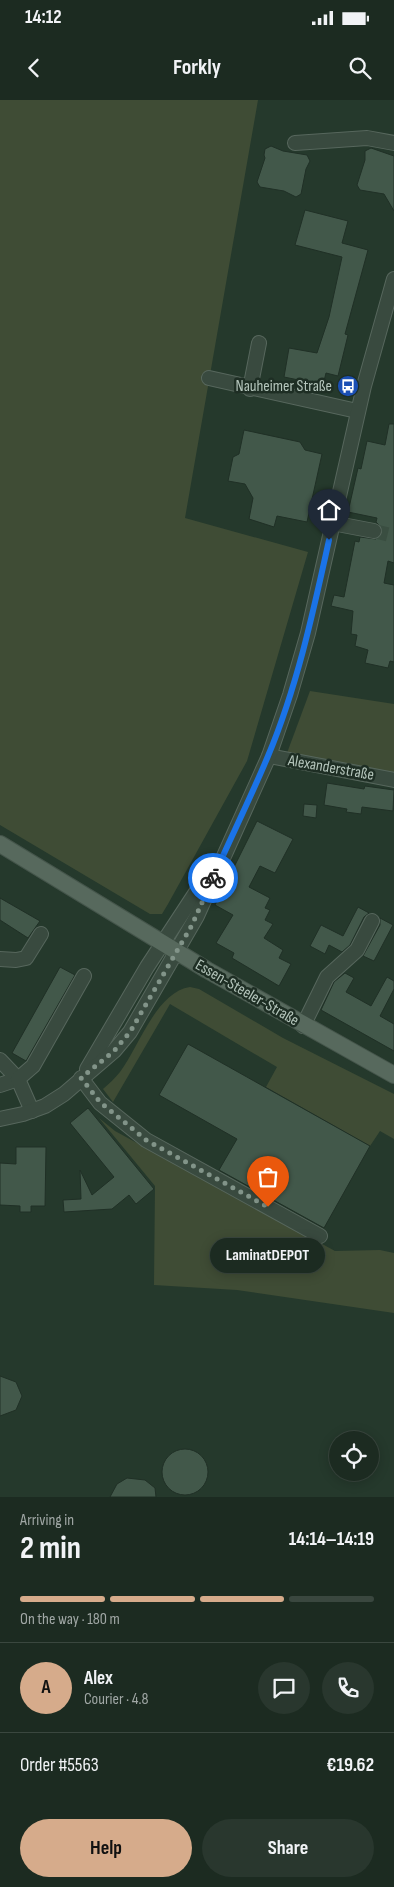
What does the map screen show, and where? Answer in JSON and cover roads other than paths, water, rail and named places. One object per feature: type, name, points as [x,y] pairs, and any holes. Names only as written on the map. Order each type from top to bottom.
[{"type":"main road","name":"Essen-Steeler-Straße","points":[[0,844],[176,952],[303,1026],[394,1075]]},
{"type":"street","points":[[294,143],[367,138],[394,143]]},
{"type":"street","points":[[0,1119],[32,1111],[64,1094],[114,1051],[130,1032],[197,916],[227,845],[269,756],[308,633],[358,411],[394,281]]},
{"type":"street","points":[[250,389],[259,343]]},
{"type":"street","points":[[209,378],[250,389],[358,411]]},
{"type":"street","points":[[332,523],[374,531]]},
{"type":"street","name":"Alexanderstraße","points":[[269,756],[394,780]]},
{"type":"street","points":[[81,1078],[162,943],[227,845]]},
{"type":"street","points":[[303,1026],[327,977],[348,960],[372,922]]},
{"type":"street","points":[[0,959],[16,960],[26,958],[40,934]]},
{"type":"street","points":[[0,1085],[18,1079],[33,1066],[84,976]]},
{"type":"street","points":[[0,1060],[18,1079],[32,1111]]},
{"type":"street","points":[[81,1078],[100,1102],[146,1140],[320,1236]]},
{"type":"tunnel","points":[[374,531],[394,536]]},
{"type":"place","name":"Nauheimer Straße","points":[[348,386]]},
{"type":"place","name":"LaminatDEPOT","points":[[268,1207]]}]
